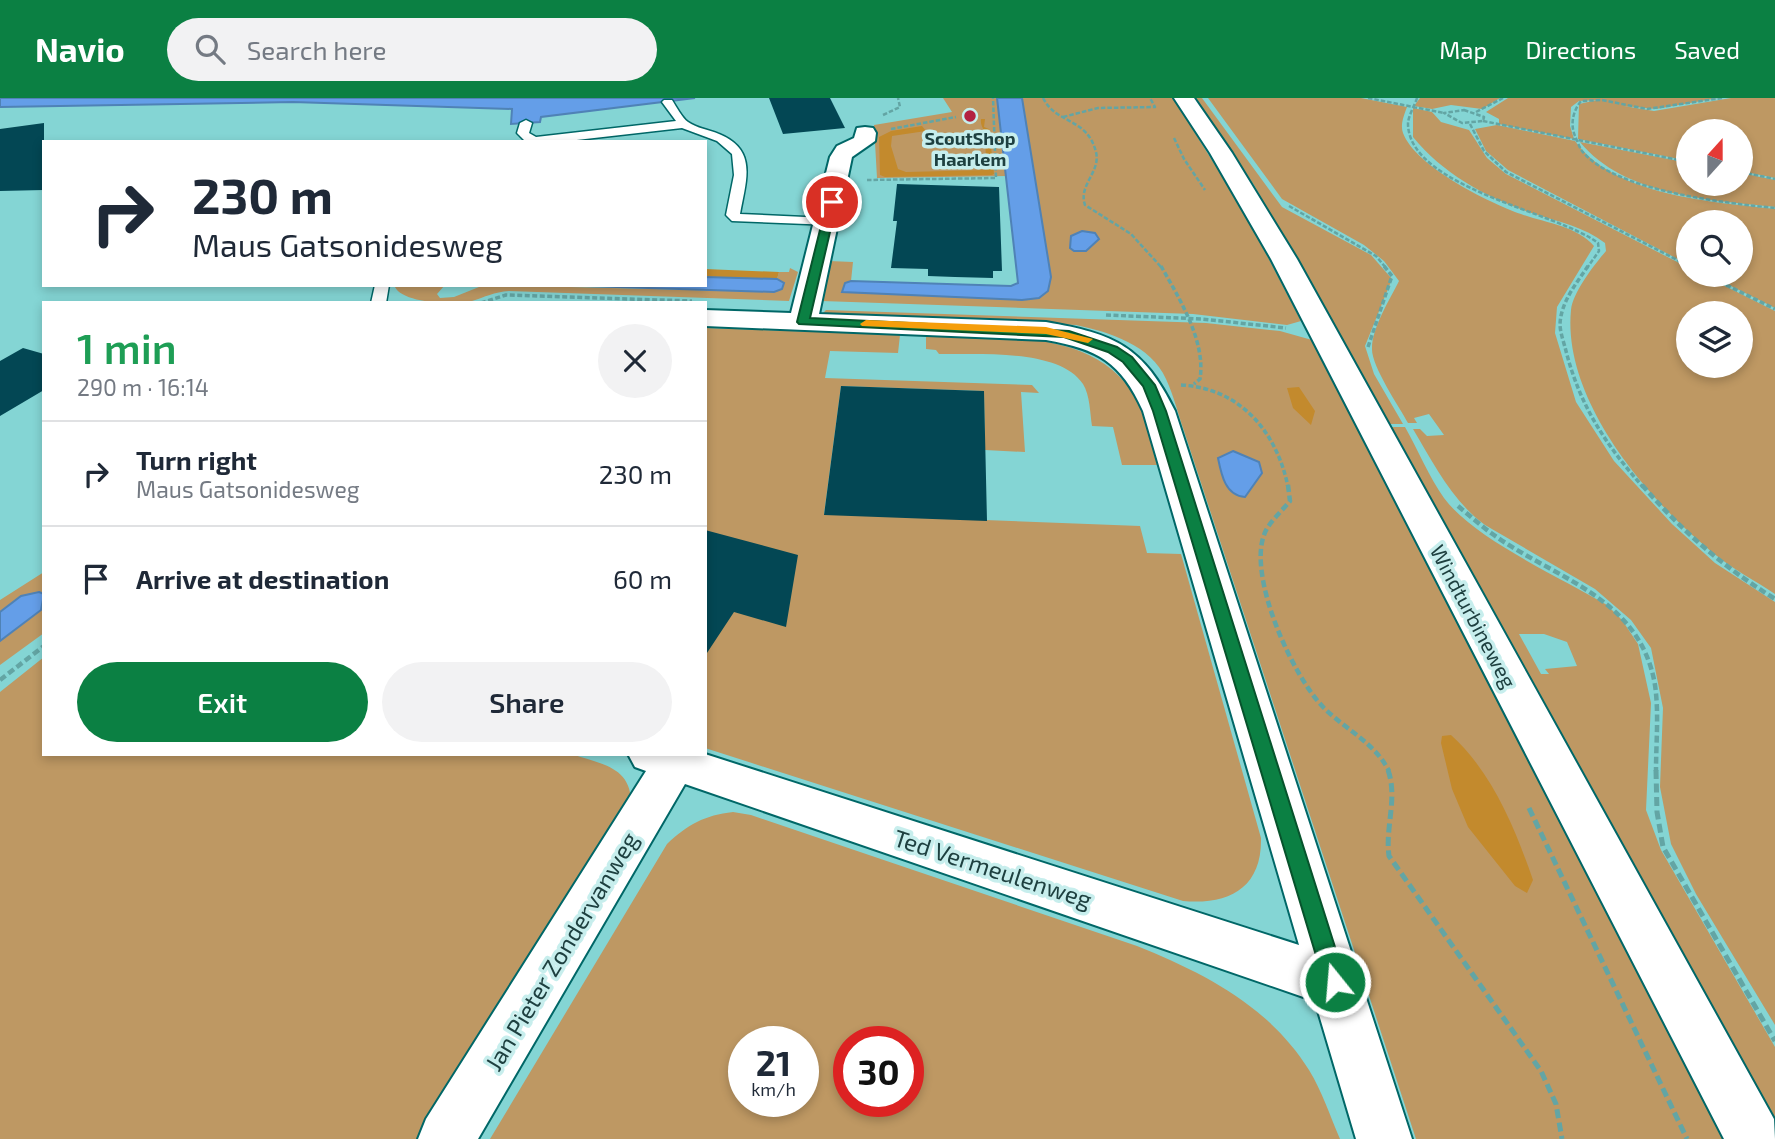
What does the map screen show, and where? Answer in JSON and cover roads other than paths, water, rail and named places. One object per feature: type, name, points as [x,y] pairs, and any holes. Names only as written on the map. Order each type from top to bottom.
[{"type":"street","name":"Windturbineweg","points":[[1184,98],[1257,211],[1754,1139]]},
{"type":"street","points":[[803,322],[841,157],[845,151],[864,141],[865,133]]},
{"type":"street","points":[[707,318],[1065,334],[1112,350],[1132,364],[1149,385],[1159,411],[1384,1139]]},
{"type":"street","name":"Ted Vermeulenweg","points":[[663,758],[1335,982]]},
{"type":"street","name":"Jan Pieter Zondervanweg","points":[[446,1139],[663,758]]},
{"type":"lane","points":[[668,102],[684,124]]},
{"type":"lane","points":[[526,123],[523,133],[526,138],[532,140]]},
{"type":"lane","points":[[544,140],[684,124],[729,142],[739,151],[743,161],[733,215],[737,218],[827,222]]},
{"type":"water","points":[[0,98],[695,98],[541,117],[540,122],[511,124],[512,109],[293,102],[0,107]]},
{"type":"water","points":[[997,98],[1022,98],[1051,277],[1048,291],[1039,298],[1022,300],[842,292],[845,283],[851,281],[1011,286],[1018,283]]},
{"type":"water","points":[[1082,231],[1095,233],[1099,239],[1086,251],[1074,251],[1070,248],[1071,236]]},
{"type":"water","points":[[707,277],[777,279],[784,283],[782,289],[774,292],[618,287],[707,287]]},
{"type":"water","points":[[1233,451],[1259,462],[1262,473],[1245,497],[1238,496],[1228,488],[1221,470],[1218,458]]},
{"type":"water","points":[[42,593],[41,610],[0,641],[0,612],[21,596]]},
{"type":"place","name":"ScoutShop Haarlem","points":[[970,116]]}]
